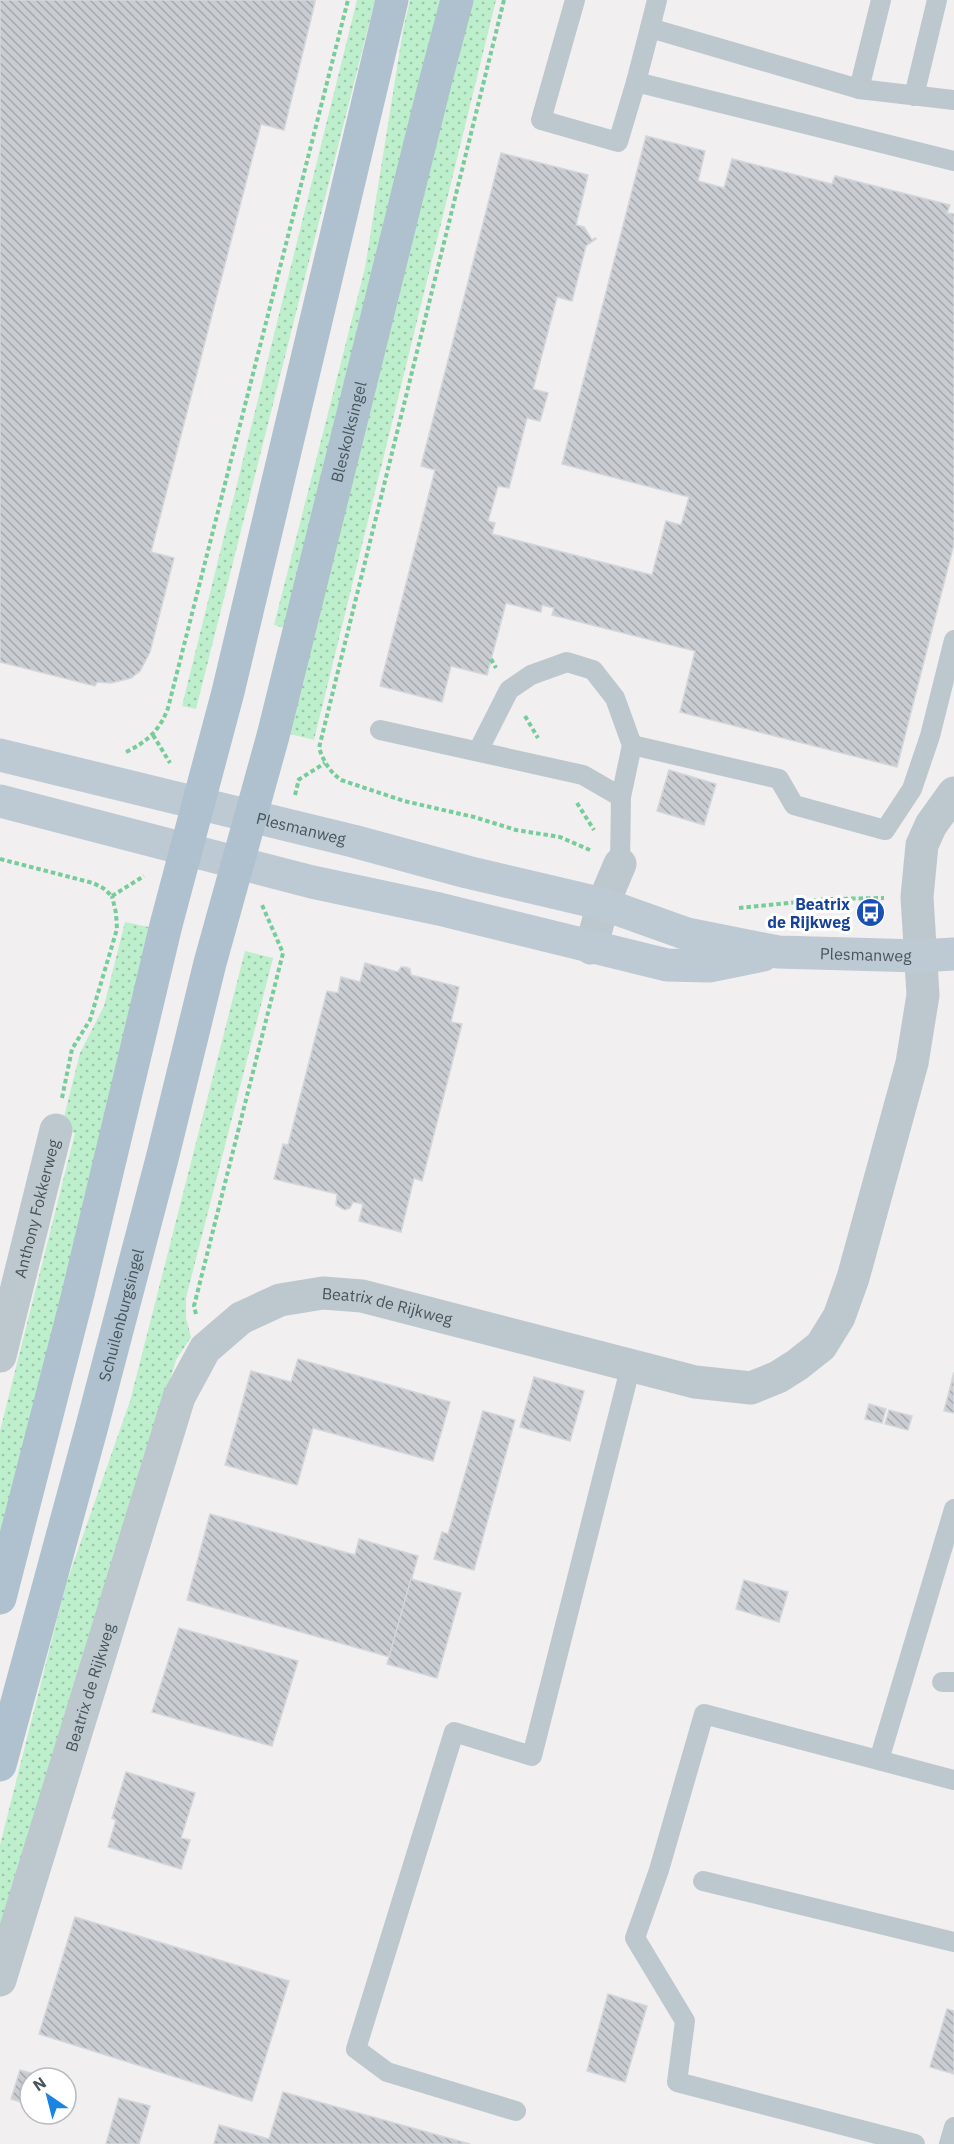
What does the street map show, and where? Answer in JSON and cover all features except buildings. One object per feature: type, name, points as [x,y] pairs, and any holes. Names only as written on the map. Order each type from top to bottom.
[{"type":"main road","points":[[0,1598],[75,1305],[163,936],[228,692],[392,0]]},
{"type":"main road","name":"Bleskolksingel","points":[[238,863],[273,736],[457,0]]},
{"type":"main road","name":"Plesmanweg","points":[[0,755],[603,904],[687,934],[778,951],[920,956],[954,954]]},
{"type":"main road","name":"Plesmanweg","points":[[0,801],[312,882],[439,909],[667,966],[709,966],[778,951]]},
{"type":"main road","name":"Schuilenburgsingel","points":[[0,1765],[92,1426],[238,863]]},
{"type":"street","name":"Beatrix de Rijkweg","points":[[0,1980],[179,1397],[205,1349],[241,1318],[280,1299],[323,1293],[362,1296],[695,1382],[751,1388],[778,1377],[821,1346],[839,1317],[853,1278],[912,1063],[923,994],[917,897],[922,845],[931,825],[954,794]]},
{"type":"street","points":[[591,948],[603,904],[620,864]]},
{"type":"street","name":"Anthony Fokkerweg","points":[[0,1356],[56,1130]]},
{"type":"lane","points":[[575,0],[541,120],[618,142],[657,0]]},
{"type":"lane","points":[[859,89],[881,0]]},
{"type":"lane","points":[[914,96],[938,0]]},
{"type":"lane","points":[[650,28],[859,89],[954,100]]},
{"type":"lane","points":[[636,82],[954,161]]},
{"type":"lane","points":[[632,745],[779,778],[794,805],[885,830],[912,789],[930,736],[954,640]]},
{"type":"lane","points":[[478,751],[509,690],[531,675],[567,662],[594,670],[615,698],[632,745],[621,797],[620,864]]},
{"type":"lane","points":[[380,730],[583,775],[621,797]]},
{"type":"lane","points":[[516,2111],[387,2072],[356,2049],[453,1732],[532,1756],[631,1365]]},
{"type":"lane","points":[[879,1760],[954,1509]]},
{"type":"lane","points":[[915,2144],[676,2082],[685,2021],[635,1938],[659,1870],[704,1714],[954,1780]]},
{"type":"lane","points":[[703,1881],[954,1942]]},
{"type":"lane","points":[[949,2144],[954,2127]]},
{"type":"path","points":[[164,754],[153,735],[159,728],[168,708],[348,0]]},
{"type":"path","points":[[504,0],[320,748],[332,774],[341,780],[404,801],[474,817],[516,830],[560,837],[620,864]]},
{"type":"path","points":[[299,779],[325,763]]},
{"type":"path","points":[[0,859],[93,883],[112,896],[116,913],[117,929],[90,1020],[72,1049],[56,1130]]},
{"type":"path","points":[[737,908],[827,899],[917,897]]},
{"type":"path","points":[[205,1349],[194,1306],[283,953]]},
{"type":"green space","points":[[357,0],[375,0],[196,709],[182,706]]},
{"type":"green space","points":[[410,0],[446,0],[288,629],[274,625],[365,268],[403,30]]},
{"type":"green space","points":[[467,0],[496,0],[314,740],[286,733]]},
{"type":"green space","points":[[125,922],[153,928],[0,1557],[0,1431],[75,1133],[61,1129],[80,1053],[104,1006]]},
{"type":"green space","points":[[245,951],[273,958],[186,1298],[186,1318],[191,1337],[176,1360],[0,1925],[0,1845],[66,1584],[130,1401]]},
{"type":"place","name":"Beatrix de Rijkweg","points":[[871,913]]}]
